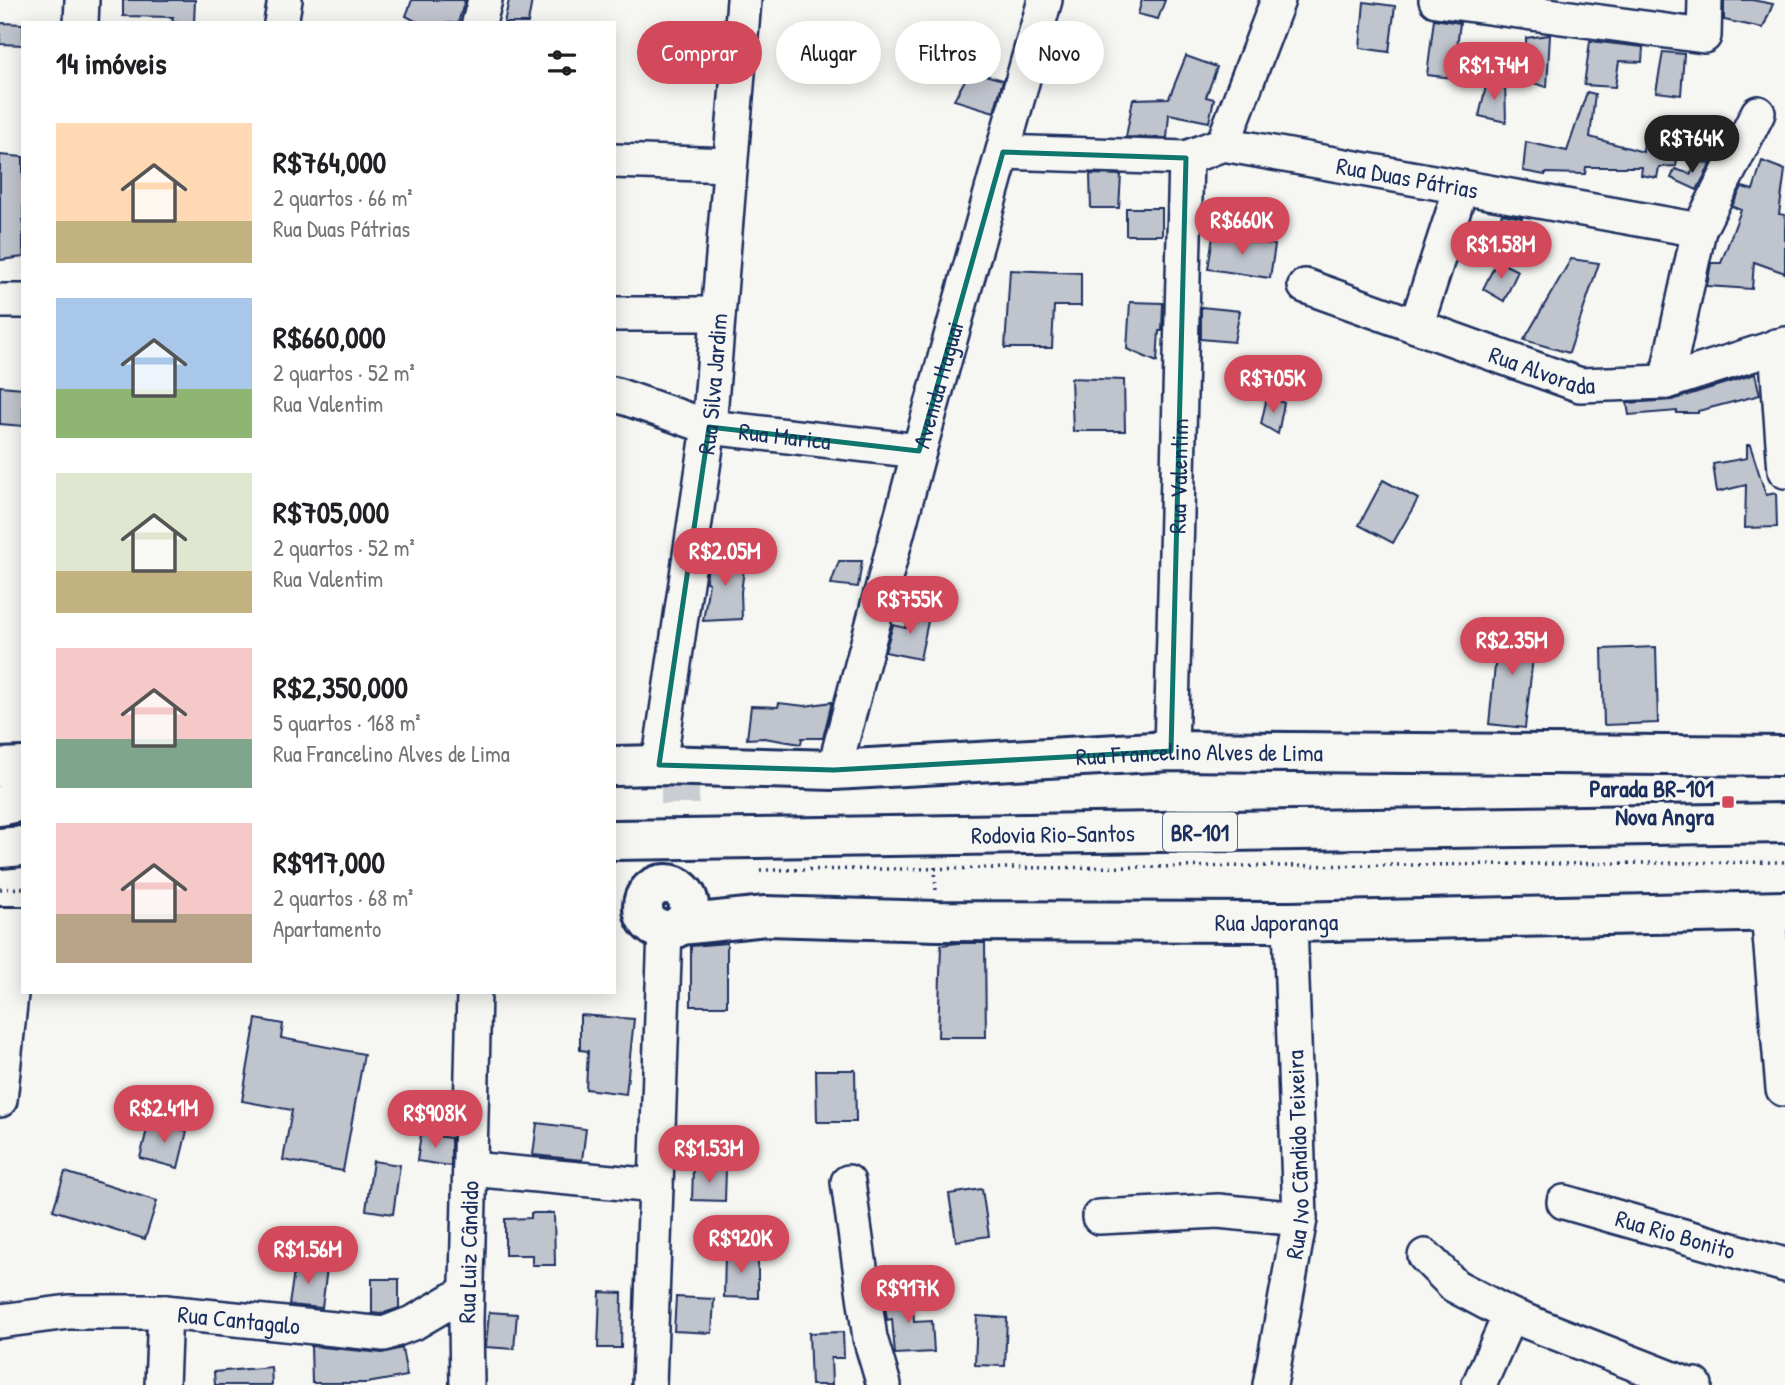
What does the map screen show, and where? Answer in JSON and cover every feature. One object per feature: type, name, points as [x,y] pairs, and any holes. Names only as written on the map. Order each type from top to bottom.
[{"type":"main road","name":"Rua Francelino Alves de Lima","points":[[616,766],[834,770],[1171,751],[1785,756]]},
{"type":"main road","points":[[0,768],[21,767]]},
{"type":"main road","points":[[0,806],[21,801]]},
{"type":"main road","name":"Rodovia Rio-Santos","points":[[616,840],[935,852],[1785,823]]},
{"type":"main road","name":"Rua Japoranga","points":[[616,921],[658,914],[937,921],[1290,922],[1777,911]]},
{"type":"street","points":[[81,21],[82,0]]},
{"type":"street","points":[[281,21],[285,0]]},
{"type":"street","points":[[480,21],[485,0]]},
{"type":"street","name":"Rua Silva Jardim","points":[[659,765],[709,427],[744,0]]},
{"type":"street","name":"Avenida Itaguai","points":[[834,770],[1045,0]]},
{"type":"street","points":[[1003,152],[1186,158],[1223,144],[1278,0]]},
{"type":"street","points":[[1436,0],[1704,36],[1705,0]]},
{"type":"street","points":[[1666,382],[1699,230],[1758,113]]},
{"type":"street","name":"Rua Duas Pátrias","points":[[1223,144],[1699,230]]},
{"type":"street","name":"Rua Valentim","points":[[1171,751],[1186,158]]},
{"type":"street","points":[[616,161],[730,165]]},
{"type":"street","points":[[1416,326],[1461,188]]},
{"type":"street","name":"Rua Alvorada","points":[[1305,286],[1580,385],[1666,382],[1781,345]]},
{"type":"street","points":[[0,301],[21,301]]},
{"type":"street","points":[[616,314],[718,314]]},
{"type":"street","points":[[1781,345],[1785,471]]},
{"type":"street","name":"Rua Marica","points":[[616,395],[709,427],[919,452]]},
{"type":"street","points":[[1777,911],[1783,1089]]},
{"type":"street","points":[[649,1385],[656,1186],[658,914]]},
{"type":"street","name":"Rua Ivo Cãndido Teixeira","points":[[1270,1385],[1300,1219],[1290,922]]},
{"type":"street","points":[[0,1100],[14,927]]},
{"type":"street","name":"Rua Luiz Cândido","points":[[467,1385],[474,994]]},
{"type":"street","points":[[470,1169],[656,1186]]},
{"type":"street","points":[[848,1182],[870,1338],[884,1385]]},
{"type":"street","name":"Rua Rio Bonito","points":[[1564,1202],[1785,1265]]},
{"type":"street","points":[[1099,1217],[1218,1211],[1300,1219]]},
{"type":"street","points":[[1425,1256],[1455,1286],[1510,1315],[1689,1385],[1695,1385]]},
{"type":"street","name":"Rua Cantagalo","points":[[0,1321],[69,1312],[165,1312],[384,1334],[415,1322],[467,1292]]},
{"type":"street","points":[[162,1385],[165,1312]]},
{"type":"street","points":[[1479,1385],[1510,1315]]},
{"type":"path","points":[[935,852],[937,921]]},
{"type":"path","points":[[755,870],[935,852],[1785,862]]},
{"type":"path","points":[[0,888],[21,888]]},
{"type":"highlighted area","points":[[1003,152],[1186,158],[1171,751],[834,770],[659,765],[709,427],[919,451]]},
{"type":"building","points":[[123,0],[195,0],[194,21],[172,21],[173,17],[123,16]]},
{"type":"building","points":[[412,0],[465,0],[459,21],[415,21],[406,16]]},
{"type":"building","points":[[509,0],[532,0],[528,21],[504,21]]},
{"type":"building","points":[[1142,0],[1165,0],[1158,19],[1138,14]]},
{"type":"building","points":[[1724,0],[1752,0],[1773,4],[1763,28],[1724,20]]},
{"type":"building","points":[[1364,2],[1395,6],[1389,52],[1360,48]]},
{"type":"building","points":[[1434,19],[1460,23],[1453,78],[1427,75]]},
{"type":"building","points":[[0,23],[21,24],[21,45],[0,44]]},
{"type":"building","points":[[1550,35],[1547,87],[1526,81],[1526,38]]},
{"type":"building","points":[[1590,41],[1643,47],[1642,62],[1619,61],[1615,87],[1584,85]]},
{"type":"building","points":[[1663,52],[1684,54],[1681,95],[1656,92]]},
{"type":"building","points":[[1186,56],[1217,67],[1206,97],[1214,99],[1209,122],[1169,114],[1167,138],[1126,137],[1133,99],[1169,98]]},
{"type":"building","points":[[1003,80],[994,112],[954,100],[963,84],[1001,84]]},
{"type":"building","points":[[1487,82],[1505,83],[1506,122],[1479,116]]},
{"type":"building","points":[[1587,92],[1595,94],[1590,137],[1643,152],[1644,140],[1666,137],[1661,157],[1677,161],[1676,166],[1659,167],[1657,178],[1641,175],[1642,167],[1586,167],[1585,174],[1545,175],[1523,171],[1526,142],[1567,151]]},
{"type":"building","points":[[0,155],[21,157],[21,257],[0,260]]},
{"type":"building","points":[[1762,161],[1785,170],[1779,214],[1785,215],[1785,273],[1754,262],[1752,289],[1707,286],[1711,263],[1721,263],[1741,210],[1732,206],[1742,187],[1753,190]]},
{"type":"building","points":[[1695,162],[1711,163],[1697,190],[1671,178],[1675,169],[1691,174]]},
{"type":"building","points":[[1090,174],[1121,175],[1119,208],[1091,208]]},
{"type":"building","points":[[1126,208],[1162,208],[1162,235],[1126,235]]},
{"type":"building","points":[[1502,214],[1522,218],[1520,227],[1499,222]]},
{"type":"building","points":[[1213,236],[1275,245],[1270,278],[1208,269]]},
{"type":"building","points":[[1571,259],[1599,263],[1569,353],[1524,340]]},
{"type":"building","points":[[1497,261],[1518,271],[1504,301],[1483,289]]},
{"type":"building","points":[[1010,270],[1081,273],[1081,306],[1054,306],[1052,348],[1005,348]]},
{"type":"building","points":[[1130,302],[1163,303],[1157,362],[1127,349]]},
{"type":"building","points":[[1201,307],[1240,311],[1234,342],[1201,339]]},
{"type":"building","points":[[1755,374],[1760,395],[1698,413],[1677,411],[1629,415],[1627,403],[1672,400]]},
{"type":"building","points":[[1071,378],[1124,380],[1125,431],[1073,431]]},
{"type":"building","points":[[0,386],[21,388],[21,426],[0,424]]},
{"type":"building","points":[[1267,397],[1284,403],[1278,434],[1261,424]]},
{"type":"building","points":[[1747,445],[1750,445],[1766,495],[1776,493],[1777,527],[1745,528],[1746,485],[1717,492],[1713,464],[1747,458]]},
{"type":"building","points":[[1383,480],[1418,499],[1393,543],[1359,525]]},
{"type":"building","points":[[746,555],[741,592],[742,619],[703,621],[709,583],[706,582],[709,556]]},
{"type":"building","points":[[839,561],[862,561],[858,587],[831,584]]},
{"type":"building","points":[[911,608],[930,612],[920,659],[885,652],[893,625],[906,628]]},
{"type":"building","points":[[1499,627],[1536,631],[1525,728],[1489,724]]},
{"type":"building","points":[[1656,647],[1658,723],[1604,725],[1602,649]]},
{"type":"building","points":[[832,702],[823,738],[802,738],[801,744],[764,738],[747,739],[751,706],[778,707],[779,703],[805,706]]},
{"type":"building","points":[[727,943],[727,1006],[691,1006],[691,946]]},
{"type":"building","points":[[985,943],[986,1037],[938,1037],[941,945]]},
{"type":"building","points":[[580,1015],[634,1019],[626,1094],[586,1089],[588,1051],[580,1050]]},
{"type":"building","points":[[256,1019],[283,1024],[281,1038],[364,1054],[343,1171],[283,1160],[292,1110],[242,1101]]},
{"type":"building","points":[[816,1070],[855,1070],[856,1122],[817,1122]]},
{"type":"building","points":[[149,1121],[187,1131],[178,1168],[140,1158]]},
{"type":"building","points":[[537,1123],[586,1129],[582,1160],[533,1155]]},
{"type":"building","points":[[421,1134],[451,1138],[451,1166],[417,1161]]},
{"type":"building","points":[[373,1161],[400,1165],[393,1214],[366,1210]]},
{"type":"building","points":[[693,1168],[726,1169],[725,1201],[692,1200]]},
{"type":"building","points":[[65,1172],[157,1201],[145,1239],[53,1210]]},
{"type":"building","points":[[982,1189],[989,1236],[956,1241],[949,1194]]},
{"type":"building","points":[[531,1213],[554,1213],[555,1265],[532,1265],[532,1255],[505,1255],[505,1219],[531,1218]]},
{"type":"building","points":[[725,1252],[758,1252],[758,1298],[724,1297]]},
{"type":"building","points":[[295,1264],[327,1268],[322,1308],[289,1305]]},
{"type":"building","points":[[372,1279],[399,1279],[399,1308],[381,1314],[372,1313]]},
{"type":"building","points":[[912,1290],[914,1322],[932,1321],[934,1352],[895,1354],[892,1319],[887,1320],[883,1292]]},
{"type":"building","points":[[600,1292],[622,1293],[621,1348],[598,1348]]},
{"type":"building","points":[[676,1297],[714,1299],[712,1333],[674,1331]]},
{"type":"building","points":[[489,1312],[517,1314],[514,1349],[486,1347]]},
{"type":"building","points":[[977,1316],[1007,1318],[1005,1366],[975,1365]]},
{"type":"building","points":[[843,1332],[844,1358],[831,1358],[832,1385],[811,1385],[809,1333]]},
{"type":"building","points":[[311,1346],[382,1353],[402,1348],[407,1376],[367,1383],[312,1383]]},
{"type":"building","points":[[271,1367],[272,1385],[215,1385],[214,1372]]},
{"type":"tunnel","points":[[680,766],[680,889]]},
{"type":"place","name":"Parada BR-101 Nova Angra","points":[[1728,802]]}]
